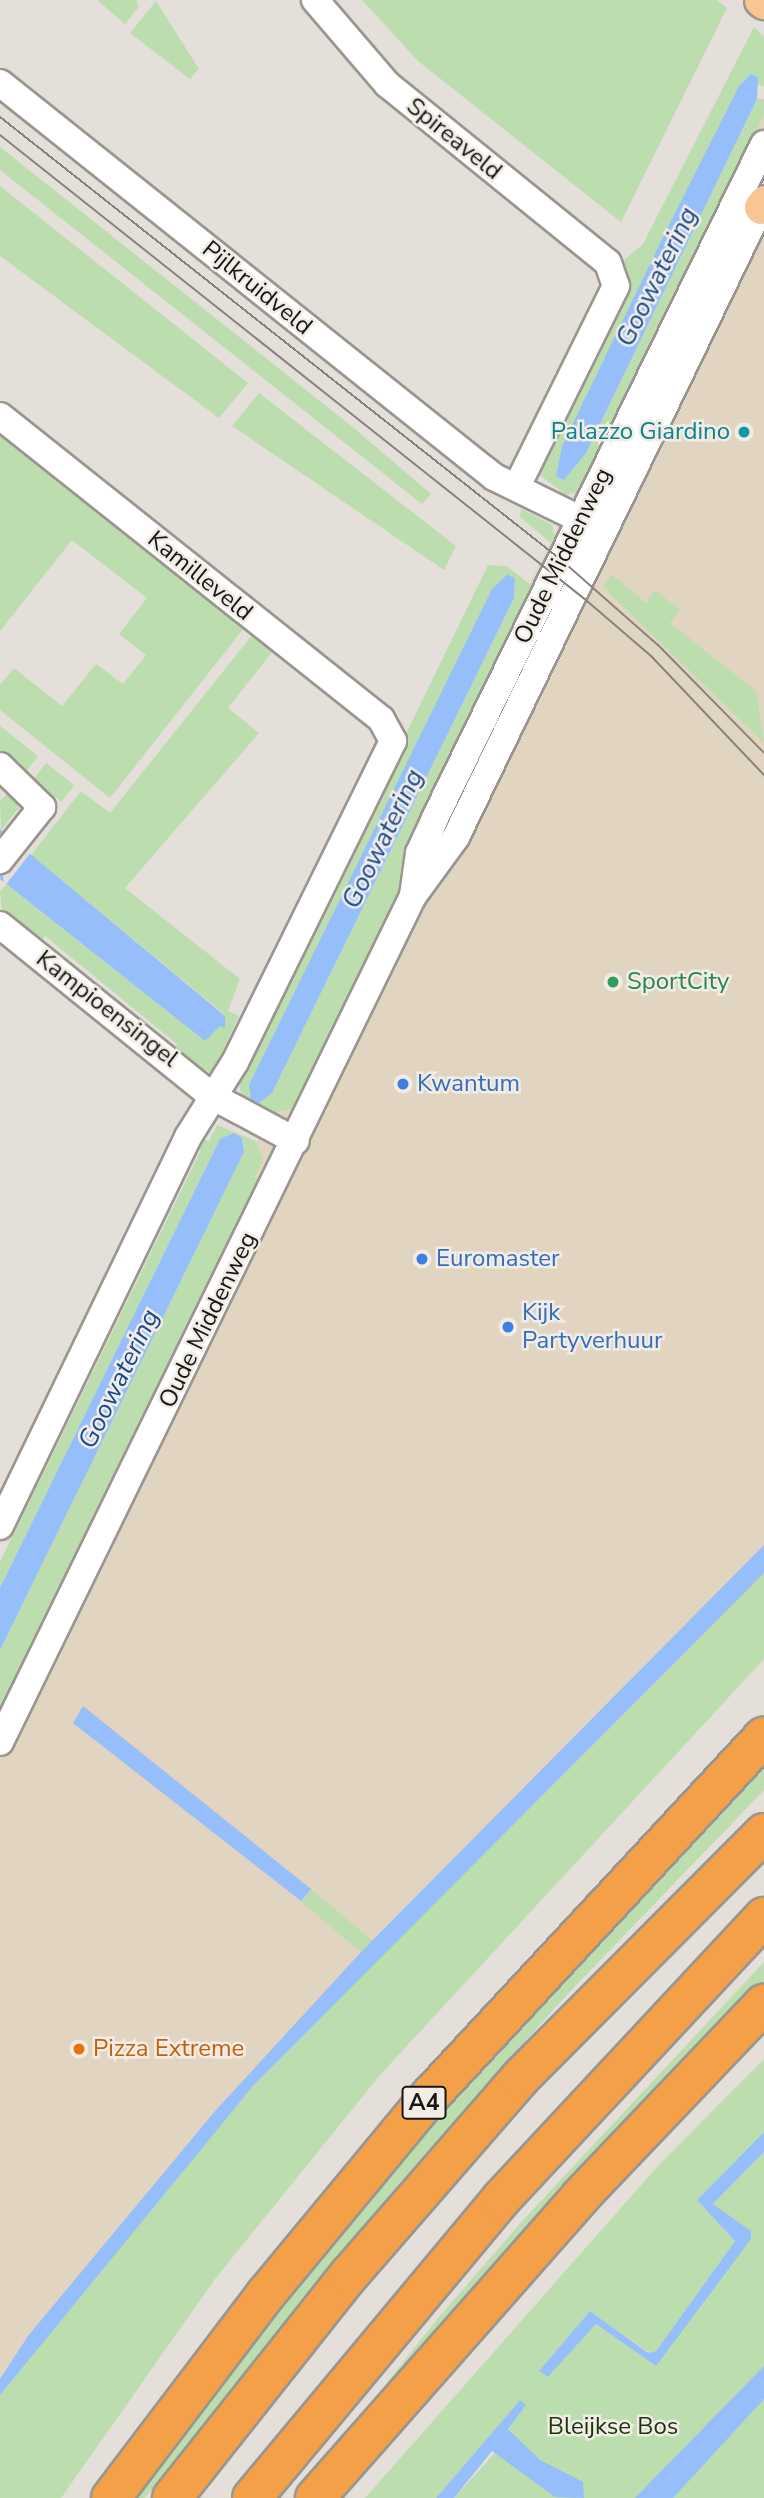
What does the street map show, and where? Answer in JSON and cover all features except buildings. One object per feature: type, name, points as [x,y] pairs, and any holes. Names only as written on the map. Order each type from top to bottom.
[{"type":"highway","name":"A4","points":[[111,2498],[266,2294],[429,2097],[759,1741]]},
{"type":"highway","name":"A4","points":[[172,2498],[349,2275],[520,2078],[764,1833]]},
{"type":"highway","points":[[252,2498],[501,2199],[764,1917]]},
{"type":"highway","points":[[314,2498],[580,2197],[764,2004]]},
{"type":"street","name":"Spireaveld","points":[[315,0],[387,84],[608,263],[616,286],[518,484]]},
{"type":"street","name":"Pijlkruidveld","points":[[0,83],[494,477],[518,484],[591,524]]},
{"type":"street","name":"Oude Middenweg","points":[[591,524],[764,144]]},
{"type":"street","name":"Oude Middenweg","points":[[0,1742],[296,1141],[413,896],[419,853],[435,818],[763,203]]},
{"type":"street","name":"Kamilleveld","points":[[0,416],[381,719],[393,741],[212,1096]]},
{"type":"street","points":[[0,766],[41,807],[0,860]]},
{"type":"street","name":"Kampioensingel","points":[[3,935],[212,1096],[296,1141]]},
{"type":"street","points":[[0,1527],[212,1096]]},
{"type":"shaded area","points":[[764,106],[764,1604],[0,2438],[0,1667]]},
{"type":"green space","points":[[97,0],[136,0],[139,7],[125,24]]},
{"type":"green space","points":[[362,0],[717,0],[727,8],[621,222],[418,61]]},
{"type":"green space","points":[[156,1],[199,69],[190,79],[130,33]]},
{"type":"green space","points":[[754,27],[764,37],[764,87],[749,81],[562,446],[556,476],[586,453],[757,99],[764,99],[764,115],[585,490],[566,495],[537,473],[619,264],[643,244]]},
{"type":"green space","points":[[0,147],[355,429],[431,494],[422,504],[0,170]]},
{"type":"green space","points":[[0,186],[248,383],[219,418],[0,256]]},
{"type":"green space","points":[[259,393],[456,546],[444,570],[232,426]]},
{"type":"green space","points":[[0,434],[244,628],[110,798],[0,710],[0,685],[14,668],[62,706],[96,664],[123,684],[146,655],[119,634],[147,598],[72,540],[0,631]]},
{"type":"green space","points":[[522,509],[552,525],[557,548],[519,516]]},
{"type":"green space","points":[[488,565],[506,566],[538,590],[403,893],[293,1109],[266,1115],[243,1102],[238,1080]],"holes":[[[515,579],[514,598],[272,1093],[253,1095]]]},
{"type":"green space","points":[[612,574],[646,603],[655,590],[680,610],[670,623],[756,691],[764,743],[603,587]]},
{"type":"green space","points":[[253,634],[273,651],[228,708],[259,733],[125,888],[240,979],[228,1011],[239,1016],[212,1074],[173,1050],[177,1044],[45,936],[40,943],[2,913],[0,892],[6,884],[205,1041],[225,1015],[31,855],[81,791],[110,813]]},
{"type":"green space","points":[[0,726],[38,756],[25,773],[0,753]]},
{"type":"green space","points":[[46,763],[74,785],[61,802],[33,780]]},
{"type":"green space","points":[[9,792],[19,808],[1,830],[0,801]]},
{"type":"green space","points":[[217,1125],[256,1141],[263,1161],[254,1177],[260,1181],[0,1713],[0,1650],[244,1152],[242,1138],[220,1139],[0,1588],[0,1562],[201,1150],[196,1147],[201,1138],[209,1141]]},
{"type":"green space","points":[[764,1573],[764,1659],[380,2075],[215,2279],[61,2498],[0,2498],[0,2395],[113,2249],[253,2086]]},
{"type":"green space","points":[[764,1761],[764,1790],[562,2000],[399,2184],[145,2498],[129,2498],[391,2165]]},
{"type":"green space","points":[[311,1889],[372,1940],[362,1953],[301,1901]]},
{"type":"green space","points":[[764,1962],[764,1985],[390,2388],[386,2384],[438,2318],[525,2218]]},
{"type":"green space","name":"Bleijkse Bos","points":[[764,2059],[764,2132],[697,2200],[735,2241],[656,2351],[649,2353],[590,2311],[539,2371],[548,2377],[596,2324],[656,2366],[748,2235],[713,2204],[764,2152],[764,2498],[454,2498],[513,2433],[508,2428],[520,2400],[436,2498],[365,2498],[657,2167]]},
{"type":"water","name":"Goowatering","points":[[751,74],[758,77],[757,99],[586,453],[564,480],[556,476],[562,446],[739,86]]},
{"type":"water","name":"Goowatering","points":[[508,574],[515,579],[514,598],[272,1093],[259,1103],[251,1100],[249,1085],[492,589]]},
{"type":"water","points":[[0,829],[225,1016],[225,1028],[220,1026],[205,1041],[0,879]]},
{"type":"water","name":"Goowatering","points":[[234,1133],[242,1138],[244,1152],[0,1650],[0,1588],[220,1139]]},
{"type":"water","points":[[764,1545],[764,1573],[253,2086],[0,2395],[0,2379],[28,2336],[216,2110],[362,1951]]},
{"type":"water","points":[[83,1706],[311,1889],[301,1901],[73,1723]]},
{"type":"water","points":[[764,2132],[764,2152],[713,2204],[751,2231],[751,2239],[656,2366],[596,2324],[548,2377],[539,2371],[590,2311],[648,2353],[656,2351],[735,2241],[697,2200]]},
{"type":"water","points":[[764,2366],[764,2399],[673,2498],[635,2498]]},
{"type":"water","points":[[520,2400],[526,2405],[508,2429],[540,2460],[583,2482],[584,2498],[555,2497],[492,2451],[454,2498],[436,2498]]},
{"type":"pier","points":[[5,828],[32,851],[4,887],[0,835]]},
{"type":"tram line","points":[[0,117],[560,559],[658,645],[764,753]]},
{"type":"tram line","points":[[0,135],[587,601],[652,657],[764,775]]},
{"type":"place","name":"Palazzo Giardino","points":[[744,432]]},
{"type":"place","name":"SportCity","points":[[613,982]]},
{"type":"place","name":"Kwantum","points":[[403,1084]]},
{"type":"place","name":"Euromaster","points":[[422,1259]]},
{"type":"place","name":"Kijk Partyverhuur","points":[[508,1327]]},
{"type":"place","name":"Pizza Extreme","points":[[79,2049]]}]
